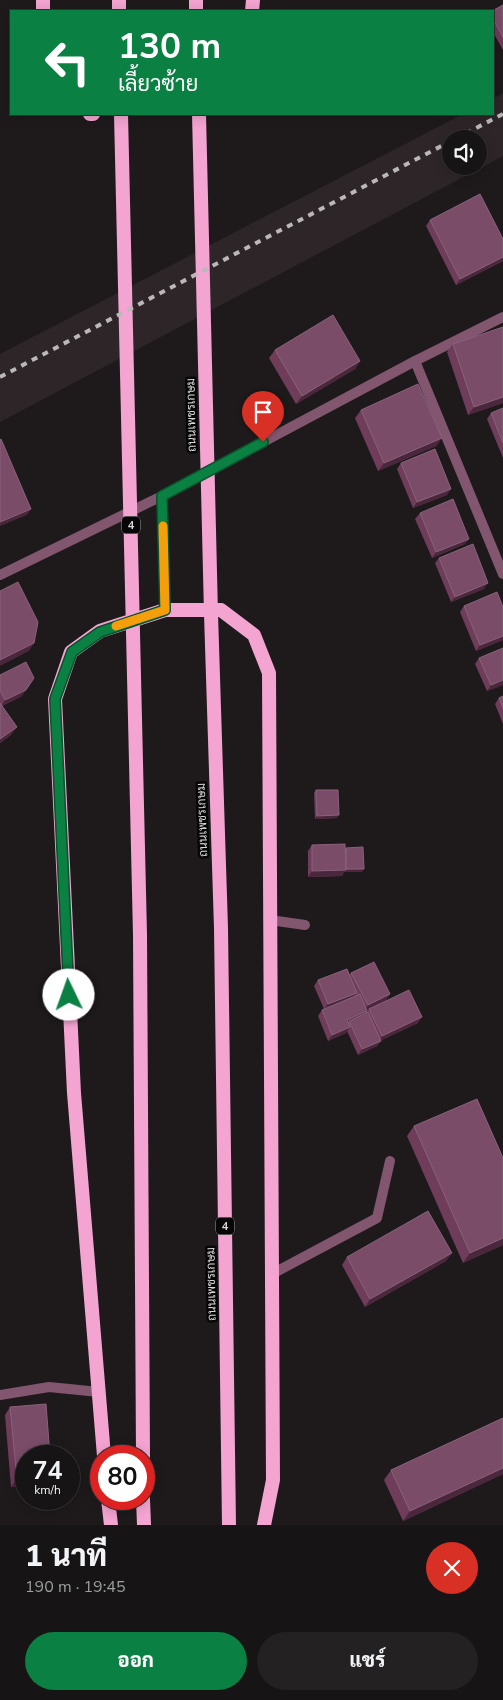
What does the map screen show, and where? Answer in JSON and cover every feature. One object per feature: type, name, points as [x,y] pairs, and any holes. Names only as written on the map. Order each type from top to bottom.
[{"type":"highway","name":"4","points":[[121,115],[140,935],[143,1445]]},
{"type":"highway","name":"ถนนเพชรเกษม","points":[[198,115],[221,928],[229,1525]]},
{"type":"highway","points":[[103,1445],[74,1093],[55,699],[72,652],[100,632],[165,610],[221,610],[254,635],[269,673],[273,1480],[264,1525]]},
{"type":"highway","points":[[109,1510],[111,1525]]},
{"type":"highway","points":[[143,1510],[144,1525]]},
{"type":"street","points":[[0,576],[162,496],[415,361],[503,317]]},
{"type":"street","points":[[415,361],[503,574]]},
{"type":"street","points":[[162,496],[165,610]]},
{"type":"street","points":[[270,920],[305,925]]},
{"type":"street","points":[[272,1274],[377,1218],[390,1161]]},
{"type":"street","points":[[0,1395],[49,1387],[99,1392]]},
{"type":"shaded area","points":[[503,93],[503,156],[487,164],[487,130],[442,130],[442,175],[467,175],[0,422],[0,354],[461,115],[494,115],[494,98]]},
{"type":"building","points":[[503,5],[503,37],[494,21],[494,10]]},
{"type":"building","points":[[480,194],[503,239],[503,257],[460,279],[430,220]]},
{"type":"building","points":[[333,315],[360,361],[302,396],[275,350]]},
{"type":"building","points":[[503,327],[503,397],[474,407],[453,344]]},
{"type":"building","points":[[418,384],[442,438],[384,463],[361,410]]},
{"type":"building","points":[[503,408],[503,443],[491,413]]},
{"type":"building","points":[[0,440],[31,509],[0,522]]},
{"type":"building","points":[[435,449],[451,489],[417,502],[401,463]]},
{"type":"building","points":[[453,499],[469,539],[436,552],[420,513]]},
{"type":"building","points":[[473,544],[488,583],[455,597],[439,558]]},
{"type":"building","points":[[18,582],[38,622],[34,643],[0,660],[0,591]]},
{"type":"building","points":[[497,592],[503,607],[503,636],[480,645],[464,606]]},
{"type":"building","points":[[503,648],[503,680],[491,685],[479,658]]},
{"type":"building","points":[[26,662],[34,678],[26,690],[5,700],[0,690],[0,675]]},
{"type":"building","points":[[503,696],[503,708],[499,698]]},
{"type":"building","points":[[0,703],[17,727],[0,739]]},
{"type":"building","points":[[316,790],[338,790],[339,815],[317,816]]},
{"type":"building","points":[[345,844],[346,870],[312,871],[312,845]]},
{"type":"building","points":[[363,847],[364,869],[346,869],[346,848]]},
{"type":"building","points":[[374,962],[390,994],[368,1005],[351,973]]},
{"type":"building","points":[[347,969],[357,993],[328,1004],[318,980]]},
{"type":"building","points":[[409,990],[422,1017],[382,1036],[369,1009]]},
{"type":"building","points":[[360,994],[367,1011],[347,1020],[350,1027],[332,1035],[322,1010]]},
{"type":"building","points":[[368,1012],[381,1041],[362,1049],[349,1021]]},
{"type":"building","points":[[477,1099],[503,1158],[503,1238],[470,1253],[414,1126]]},
{"type":"building","points":[[428,1211],[452,1253],[370,1299],[347,1257]]},
{"type":"building","points":[[46,1404],[49,1445],[15,1445],[15,1458],[10,1407]]},
{"type":"building","points":[[503,1418],[503,1468],[410,1511],[391,1470]]},
{"type":"railway","points":[[472,130],[503,114]]},
{"type":"railway","points":[[0,377],[442,146]]},
{"type":"slow traffic","points":[[116,626],[165,610],[163,526]]},
{"type":"route","points":[[69,995],[55,699],[66,667],[72,652],[100,632],[165,610],[162,496],[263,442]]}]
